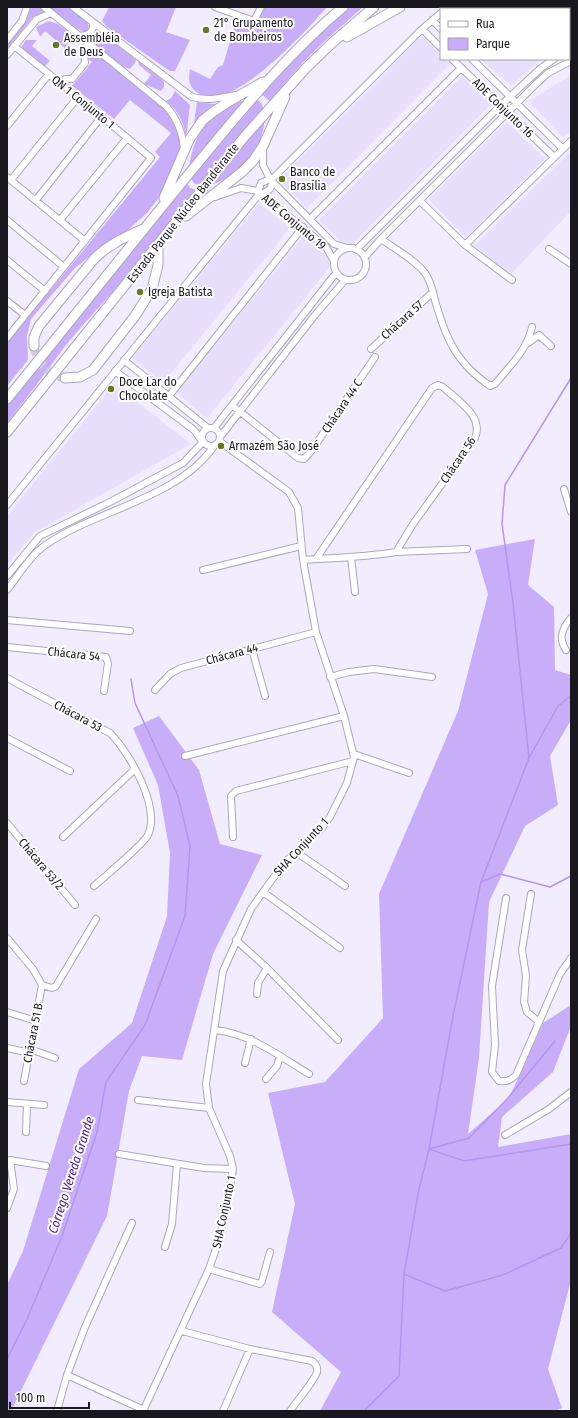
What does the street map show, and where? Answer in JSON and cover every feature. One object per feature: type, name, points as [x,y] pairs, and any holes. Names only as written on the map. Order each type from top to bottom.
[{"type":"highway","points":[[319,27],[323,19],[334,7]]},
{"type":"highway","name":"Estrada Parque Núcleo Bandeirante","points":[[7,399],[160,209],[271,78],[319,27],[343,7]]},
{"type":"highway","name":"Estrada Parque Núcleo Bandeirante","points":[[7,432],[50,377],[158,246],[230,153],[292,83],[332,43],[374,7]]},
{"type":"highway","points":[[332,43],[345,38],[400,7]]},
{"type":"highway","points":[[160,209],[189,140],[202,122],[212,112],[271,78]]},
{"type":"highway","points":[[176,222],[242,172],[253,161],[263,146],[277,112],[292,83]]},
{"type":"highway","points":[[34,346],[34,337],[39,326],[94,259],[104,250],[126,236],[144,229]]},
{"type":"highway","points":[[65,378],[80,377],[93,370],[135,316],[152,289],[158,265],[158,246]]},
{"type":"street","points":[[7,40],[22,21],[27,7]]},
{"type":"street","points":[[44,7],[167,107],[174,115],[181,130],[184,152]]},
{"type":"street","points":[[73,7],[192,97],[202,99],[220,99],[243,93]]},
{"type":"street","points":[[215,7],[222,8],[255,21],[261,7]]},
{"type":"street","points":[[7,55],[37,19],[50,13]]},
{"type":"street","points":[[260,193],[261,183],[271,180],[422,29],[440,14]]},
{"type":"street","points":[[432,20],[440,28]]},
{"type":"street","points":[[80,36],[91,33],[93,30],[92,22]]},
{"type":"street","points":[[422,29],[440,47]]},
{"type":"street","points":[[61,83],[65,79],[71,80],[84,64],[84,52],[88,43]]},
{"type":"street","name":"QN 1 Conjunto 1","points":[[14,46],[102,116],[151,158],[85,241]]},
{"type":"street","name":"ADE Conjunto 16","points":[[453,60],[554,157]]},
{"type":"street","name":"ADE Conjunto 16","points":[[473,60],[563,149]]},
{"type":"street","points":[[357,249],[510,96],[541,68],[553,60]]},
{"type":"street","points":[[365,257],[507,112],[548,73],[571,61]]},
{"type":"street","points":[[310,219],[461,68]]},
{"type":"street","points":[[7,126],[49,74]]},
{"type":"street","points":[[7,338],[85,241],[9,178],[78,97]]},
{"type":"street","points":[[518,123],[528,113]]},
{"type":"street","points":[[36,200],[102,116]]},
{"type":"street","points":[[60,220],[127,138]]},
{"type":"street","points":[[465,245],[571,141]]},
{"type":"street","points":[[548,152],[557,143]]},
{"type":"street","name":"ADE Conjunto 19","points":[[263,146],[264,165],[271,180],[334,244],[347,248]]},
{"type":"street","points":[[7,505],[260,193],[270,188],[271,180]]},
{"type":"street","name":"ADE Conjunto 19","points":[[204,201],[241,188],[260,193],[326,247],[334,261]]},
{"type":"street","points":[[420,202],[465,245],[512,280]]},
{"type":"street","points":[[7,220],[64,267]]},
{"type":"street","points":[[169,396],[303,227]]},
{"type":"street","points":[[382,239],[421,269],[428,279],[447,334],[457,357],[462,363],[490,386],[495,384],[527,344],[539,335],[551,346]]},
{"type":"street","points":[[347,248],[357,249],[365,257],[366,268],[364,273],[356,280],[345,280],[336,273],[334,261],[339,252],[347,248]]},
{"type":"street","points":[[549,249],[571,264]]},
{"type":"street","points":[[7,260],[45,291]]},
{"type":"street","points":[[7,576],[40,536],[112,501],[183,463],[203,441],[203,432],[211,428],[233,406],[336,273]]},
{"type":"street","points":[[7,590],[45,545],[76,527],[116,511],[178,479],[205,459],[315,315],[345,280]]},
{"type":"street","name":"Chácara 57","points":[[371,349],[433,292]]},
{"type":"street","points":[[7,300],[25,315]]},
{"type":"street","points":[[308,309],[315,315]]},
{"type":"street","points":[[527,344],[532,328]]},
{"type":"street","name":"Chácara 44 C","points":[[233,406],[298,458],[304,459],[312,450],[375,358]]},
{"type":"street","points":[[124,360],[202,422],[219,432],[220,439]]},
{"type":"street","points":[[129,380],[127,374],[129,371],[134,369],[137,371]]},
{"type":"street","points":[[115,371],[194,430],[208,446],[214,446]]},
{"type":"street","name":"Chácara 56","points":[[316,559],[432,388],[440,386],[475,418],[478,431],[475,438],[413,524],[396,552]]},
{"type":"street","points":[[247,387],[255,393]]},
{"type":"street","points":[[194,430],[200,427],[202,422]]},
{"type":"street","name":"SHA Conjunto 1","points":[[143,1411],[182,1331],[209,1269],[219,1240],[233,1169],[230,1156],[209,1108],[206,1084],[223,971],[251,909],[262,892],[277,872],[330,817],[347,783],[354,758],[344,716],[316,632],[303,560],[297,503],[289,492],[220,439]]},
{"type":"street","points":[[564,489],[571,512]]},
{"type":"street","points":[[40,536],[45,545]]},
{"type":"street","points":[[203,570],[301,546]]},
{"type":"street","points":[[303,560],[396,552],[467,549]]},
{"type":"street","points":[[351,557],[355,592]]},
{"type":"street","points":[[566,650],[561,642],[561,636],[563,629],[571,618]]},
{"type":"street","points":[[7,620],[130,631]]},
{"type":"street","name":"Chácara 44","points":[[156,690],[175,671],[316,632]]},
{"type":"street","name":"Chácara 54","points":[[7,647],[106,658],[108,663],[104,691]]},
{"type":"street","points":[[252,649],[265,696]]},
{"type":"street","points":[[330,677],[349,672],[374,669],[432,677]]},
{"type":"street","name":"Chácara 53","points":[[7,678],[110,733],[135,769],[151,811],[147,836],[94,886]]},
{"type":"street","points":[[184,756],[344,716]]},
{"type":"street","points":[[7,738],[70,771]]},
{"type":"street","points":[[233,836],[231,796],[236,791],[354,758],[409,773]]},
{"type":"street","points":[[62,836],[135,769]]},
{"type":"street","name":"Chácara 53/2","points":[[7,823],[75,905]]},
{"type":"street","points":[[296,852],[345,886]]},
{"type":"street","points":[[262,892],[340,948]]},
{"type":"street","points":[[532,894],[522,950],[526,976],[524,1002],[527,1012],[539,1022]]},
{"type":"street","points":[[506,898],[491,996],[494,1045],[492,1072],[499,1081],[505,1082],[511,1080],[516,1075],[560,974],[571,958]]},
{"type":"street","points":[[7,938],[33,969],[42,985],[52,988],[56,986],[96,919]]},
{"type":"street","points":[[236,940],[267,968],[338,1040]]},
{"type":"street","points":[[257,994],[258,983],[267,968]]},
{"type":"street","name":"Chácara 51 B","points":[[24,1081],[42,985]]},
{"type":"street","points":[[7,1012],[36,1021]]},
{"type":"street","points":[[214,1030],[229,1032],[251,1039],[308,1074]]},
{"type":"street","points":[[245,1062],[251,1039]]},
{"type":"street","points":[[7,1048],[30,1051],[55,1058]]},
{"type":"street","points":[[266,1079],[277,1066],[280,1056]]},
{"type":"street","points":[[505,1135],[549,1109],[571,1092]]},
{"type":"street","points":[[138,1100],[209,1108]]},
{"type":"street","points":[[7,1102],[44,1105]]},
{"type":"street","points":[[26,1132],[27,1104]]},
{"type":"street","points":[[119,1154],[177,1164],[233,1169]]},
{"type":"street","points":[[7,1208],[14,1189],[10,1160],[46,1166]]},
{"type":"street","points":[[165,1247],[172,1224],[177,1164]]},
{"type":"street","points":[[57,1411],[67,1374],[85,1327],[132,1223]]},
{"type":"street","points":[[209,1269],[260,1284],[262,1282],[270,1252]]},
{"type":"street","points":[[182,1331],[250,1349],[312,1361],[316,1364],[318,1370],[315,1377],[290,1411]]},
{"type":"street","points":[[223,1411],[250,1349]]},
{"type":"street","points":[[67,1374],[143,1411]]},
{"type":"shaded area","points":[[458,7],[516,7],[514,8],[457,8]]},
{"type":"shaded area","points":[[422,36],[440,54],[440,60],[446,60],[450,64],[307,208],[279,180]]},
{"type":"shaded area","points":[[482,60],[540,60],[511,86]]},
{"type":"shaded area","points":[[571,75],[571,131],[563,138],[529,101]]},
{"type":"shaded area","points":[[462,76],[491,104],[348,248],[319,220]]},
{"type":"shaded area","points":[[507,122],[545,159],[466,237],[429,200]]},
{"type":"shaded area","points":[[571,151],[571,211],[511,274],[474,246]]},
{"type":"shaded area","points":[[259,203],[290,228],[163,383],[132,358]]},
{"type":"shaded area","points":[[303,237],[334,262],[207,418],[176,392]]},
{"type":"shaded area","points":[[114,384],[191,444],[34,533],[7,564],[7,516]]},
{"type":"green space","points":[[31,7],[43,7],[45,11],[33,17],[7,49],[7,45],[26,21]]},
{"type":"green space","points":[[47,7],[69,7],[88,22],[89,30],[84,32],[71,26]]},
{"type":"green space","points":[[109,7],[176,7],[166,32],[190,40],[175,71],[170,71],[107,27],[102,21]]},
{"type":"green space","points":[[264,7],[327,7],[286,50],[247,82],[228,93],[211,97],[195,91],[190,83],[190,69],[210,79],[218,67],[223,65],[236,21],[256,27]]},
{"type":"green space","points":[[349,7],[363,7],[302,63],[271,102],[257,91]]},
{"type":"green space","points":[[49,21],[58,24],[75,37],[66,49],[45,31],[40,37],[36,27]]},
{"type":"green space","points":[[96,28],[136,60],[130,69],[122,67],[87,39],[96,34]]},
{"type":"green space","points":[[26,40],[37,40],[32,46],[50,61],[44,67],[21,47]]},
{"type":"green space","points":[[88,47],[169,112],[179,132],[179,160],[168,186],[147,213],[128,230],[105,244],[75,268],[31,319],[27,336],[28,360],[7,386],[7,343],[160,157],[155,152],[171,133],[130,100],[114,119],[72,86],[92,62],[82,54]]},
{"type":"green space","points":[[138,61],[164,81],[164,87],[161,91],[144,84],[151,75],[139,65]]},
{"type":"green space","points":[[175,91],[190,105],[186,139],[180,118],[166,101],[171,98]]},
{"type":"green space","points":[[255,99],[264,109],[265,116],[260,142],[253,154],[242,166],[227,178],[211,185],[195,184],[190,176],[190,161],[193,149],[204,127],[212,118],[231,105],[242,101]]},
{"type":"green space","points":[[197,102],[215,104],[194,123]]},
{"type":"green space","points":[[182,174],[190,188],[202,191],[160,235],[114,291],[69,341],[7,423],[7,403],[66,333],[87,302],[177,187]]},
{"type":"green space","points":[[535,539],[528,585],[554,607],[555,670],[571,675],[571,720],[550,756],[558,805],[525,826],[489,902],[479,1058],[468,1134],[509,1098],[543,1023],[571,1005],[571,1026],[553,1072],[502,1117],[498,1147],[571,1134],[571,1280],[548,1369],[562,1408],[554,1411],[320,1411],[341,1372],[272,1312],[295,1204],[268,1093],[325,1082],[383,1018],[379,894],[458,711],[488,594],[475,550]]},
{"type":"green space","points":[[159,716],[199,770],[220,844],[262,855],[213,954],[182,1060],[142,1056],[129,1091],[107,1216],[11,1411],[7,1411],[7,1285],[23,1251],[79,1069],[132,1023],[167,916],[170,853],[158,785],[133,728]]},
{"type":"waterway","points":[[364,1411],[399,1376],[404,1274],[419,1189],[429,1149],[453,1016],[481,882],[529,758],[513,603],[502,524],[505,485],[571,378]]},
{"type":"waterway","name":"Córrego Vereda Grande","points":[[7,1359],[27,1319],[62,1236],[97,1132],[106,1082],[145,1025],[185,916],[190,846],[178,796],[135,703],[131,679]]},
{"type":"waterway","points":[[529,758],[558,706],[571,696]]},
{"type":"waterway","points":[[481,882],[500,874],[550,887],[571,876]]},
{"type":"waterway","points":[[429,1149],[469,1138],[508,1098],[555,1041]]},
{"type":"waterway","points":[[429,1149],[464,1161],[571,1144]]},
{"type":"waterway","points":[[404,1274],[445,1291],[503,1275],[561,1248],[571,1233]]},
{"type":"tunnel","points":[[34,346],[35,352],[44,367],[53,374],[65,378]]},
{"type":"place","name":"21° Grupamento de Bombeiros","points":[[206,30]]},
{"type":"place","name":"Assembléia de Deus","points":[[56,45]]},
{"type":"place","name":"Banco de Brasília","points":[[282,179]]},
{"type":"place","name":"Igreja Batista","points":[[140,292]]},
{"type":"place","name":"Doce Lar do Chocolate","points":[[111,389]]},
{"type":"place","name":"Armazém São José","points":[[221,446]]}]
